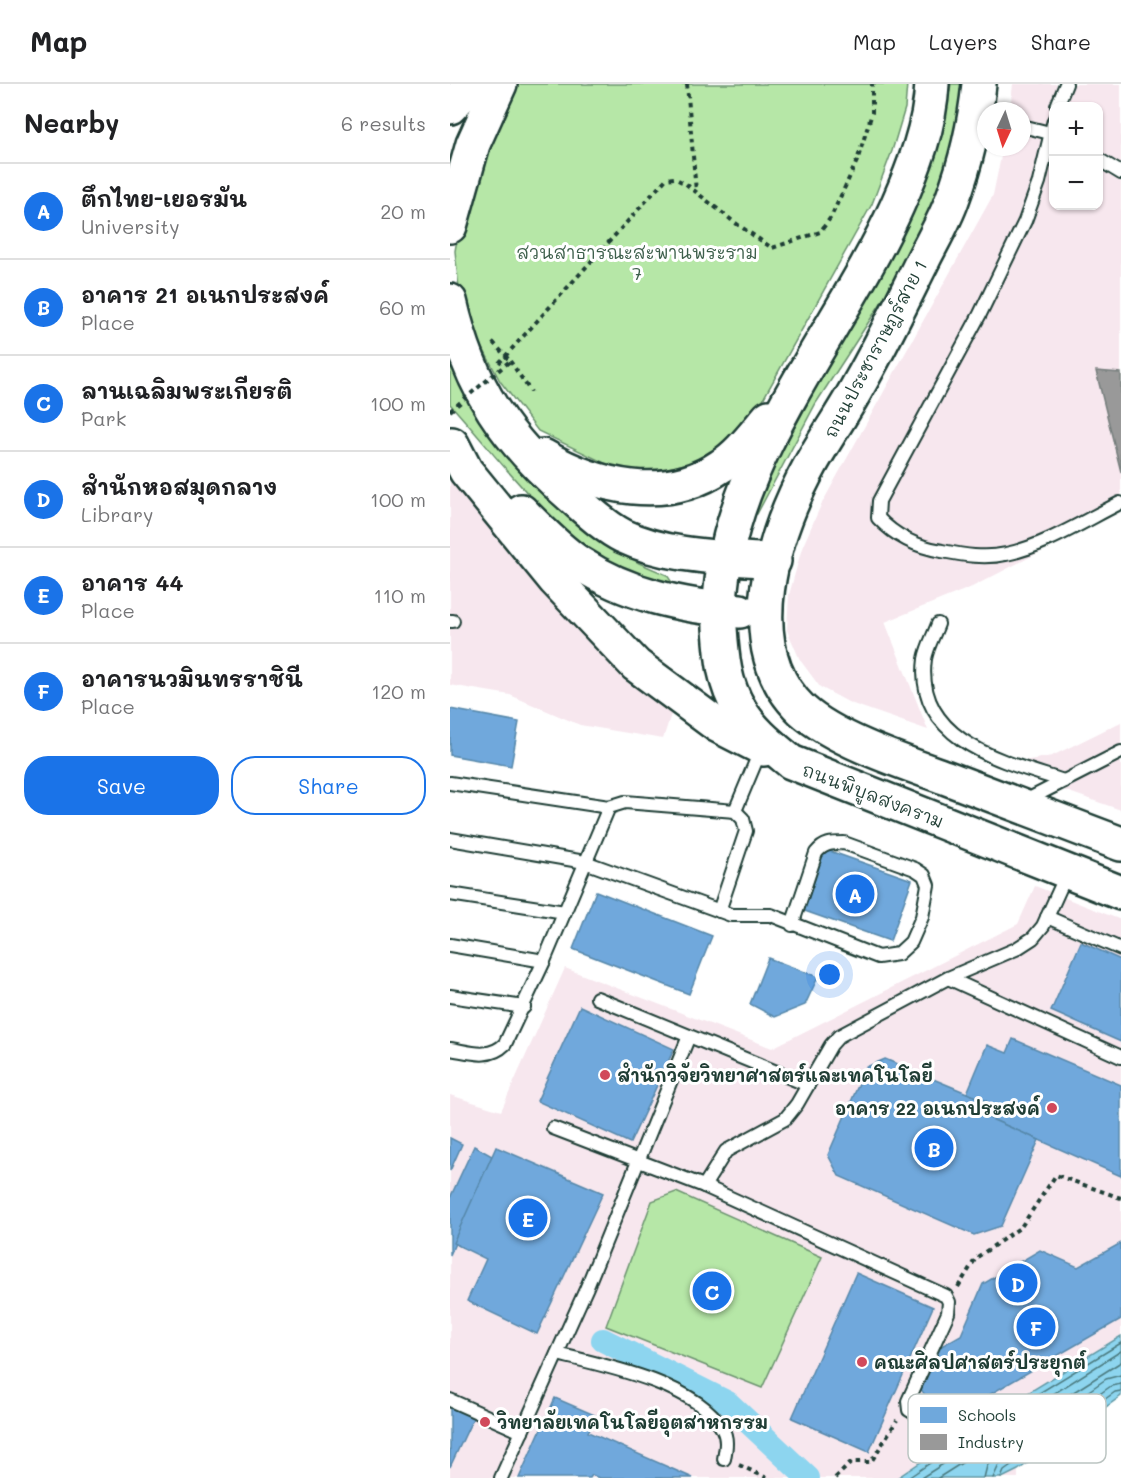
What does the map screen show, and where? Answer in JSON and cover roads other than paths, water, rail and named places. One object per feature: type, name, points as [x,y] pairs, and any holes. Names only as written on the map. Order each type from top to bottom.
[{"type":"main road","points":[[450,107],[472,84]]},
{"type":"main road","points":[[450,226],[473,144],[500,84]]},
{"type":"main road","points":[[720,609],[725,557],[734,522],[766,446],[797,384],[879,246],[908,182],[923,135],[932,84]]},
{"type":"main road","name":"ถนนประชาราษฎร์สาย 1","points":[[979,84],[980,102]]},
{"type":"main road","name":"ถนนประชาราษฎร์สาย 1","points":[[766,613],[774,561],[791,506],[811,465],[859,386],[952,201],[977,129]]},
{"type":"main road","points":[[450,301],[459,340],[474,379],[491,409],[540,469],[622,536],[682,554],[774,561]]},
{"type":"main road","points":[[491,409],[536,452],[583,476],[609,484],[638,488],[666,487],[696,480],[721,466],[746,444],[797,384]]},
{"type":"main road","points":[[457,459],[578,562],[628,590],[660,599],[720,609],[766,613],[768,653],[785,691],[804,711],[827,727],[891,758],[1121,844]]},
{"type":"main road","points":[[457,459],[555,580],[636,665],[717,725],[791,762]]},
{"type":"main road","name":"ถนนพิบูลสงคราม","points":[[720,609],[722,661],[726,682],[740,711],[764,739],[791,762],[1121,893]]},
{"type":"lane","points":[[1059,102],[1066,84]]},
{"type":"lane","points":[[1031,127],[1049,129]]},
{"type":"lane","points":[[1049,141],[1039,182],[1025,221],[980,314],[879,501],[878,518],[892,533],[931,549],[973,556],[1005,554],[1029,547],[1120,503]]},
{"type":"lane","points":[[1103,162],[1121,173]]},
{"type":"lane","points":[[938,624],[925,657],[925,681],[931,703],[944,724],[958,739],[993,759],[1064,781]]},
{"type":"lane","points":[[735,812],[762,747]]},
{"type":"lane","points":[[1019,805],[1121,752]]},
{"type":"lane","points":[[450,783],[609,807],[625,802],[735,812],[743,819],[746,831],[742,849],[719,911]]},
{"type":"lane","points":[[450,1049],[484,1055],[496,1052],[505,1044],[524,1007],[609,807]]},
{"type":"lane","points":[[450,838],[585,862],[719,911],[740,916],[771,915],[792,925],[878,957],[898,954],[911,942],[922,917],[928,885],[924,875],[915,869],[844,843],[822,845],[816,853],[792,925]]},
{"type":"lane","points":[[704,1186],[726,1151],[784,1119],[839,1036],[948,978],[1016,949],[1033,938],[1047,917],[1068,872]]},
{"type":"lane","points":[[450,894],[565,912]]},
{"type":"lane","points":[[1047,917],[1121,949]]},
{"type":"lane","points":[[450,945],[544,961]]},
{"type":"lane","points":[[948,978],[1121,1057]]},
{"type":"lane","points":[[450,996],[524,1007]]},
{"type":"lane","points":[[597,998],[808,1085]]},
{"type":"lane","points":[[501,1478],[639,1162],[689,1036]]},
{"type":"lane","points":[[553,1128],[704,1186],[946,1296],[949,1302],[948,1313],[911,1394]]},
{"type":"lane","points":[[557,1353],[636,1374],[690,1400],[712,1415],[723,1429],[727,1444],[724,1459]]},
{"type":"lane","points":[[450,1400],[522,1432]]},
{"type":"water","points":[[1121,1336],[1121,1396],[1106,1407],[1106,1394],[1027,1394]]},
{"type":"water","points":[[919,1463],[1028,1463],[1002,1478],[897,1478]]},
{"type":"waterway","points":[[603,1340],[728,1403],[808,1478]]},
{"type":"place","name":"ตึกไทย-เยอรมัน","points":[[855,894]]},
{"type":"place","name":"สำนักวิจัยวิทยาศาสตร์และเทคโนโลยี","points":[[605,1075]]},
{"type":"place","name":"อาคาร 22 อเนกประสงค์","points":[[1052,1108]]},
{"type":"place","name":"อาคาร 21 อเนกประสงค์","points":[[934,1148]]},
{"type":"place","name":"อาคาร 44","points":[[528,1218]]},
{"type":"place","name":"สำนักหอสมุดกลาง","points":[[1018,1283]]},
{"type":"place","name":"ลานเฉลิมพระเกียรติ","points":[[712,1291]]},
{"type":"place","name":"อาคารนวมินทรราชินี","points":[[1036,1327]]},
{"type":"place","name":"คณะศิลปศาสตร์ประยุกต์","points":[[862,1362]]},
{"type":"place","name":"วิทยาลัยเทคโนโลยีอุตสาหกรรม","points":[[485,1422]]},
{"type":"park label","name":"สวนสาธารณะสะพานพระราม 7","points":[[637,262]]}]
